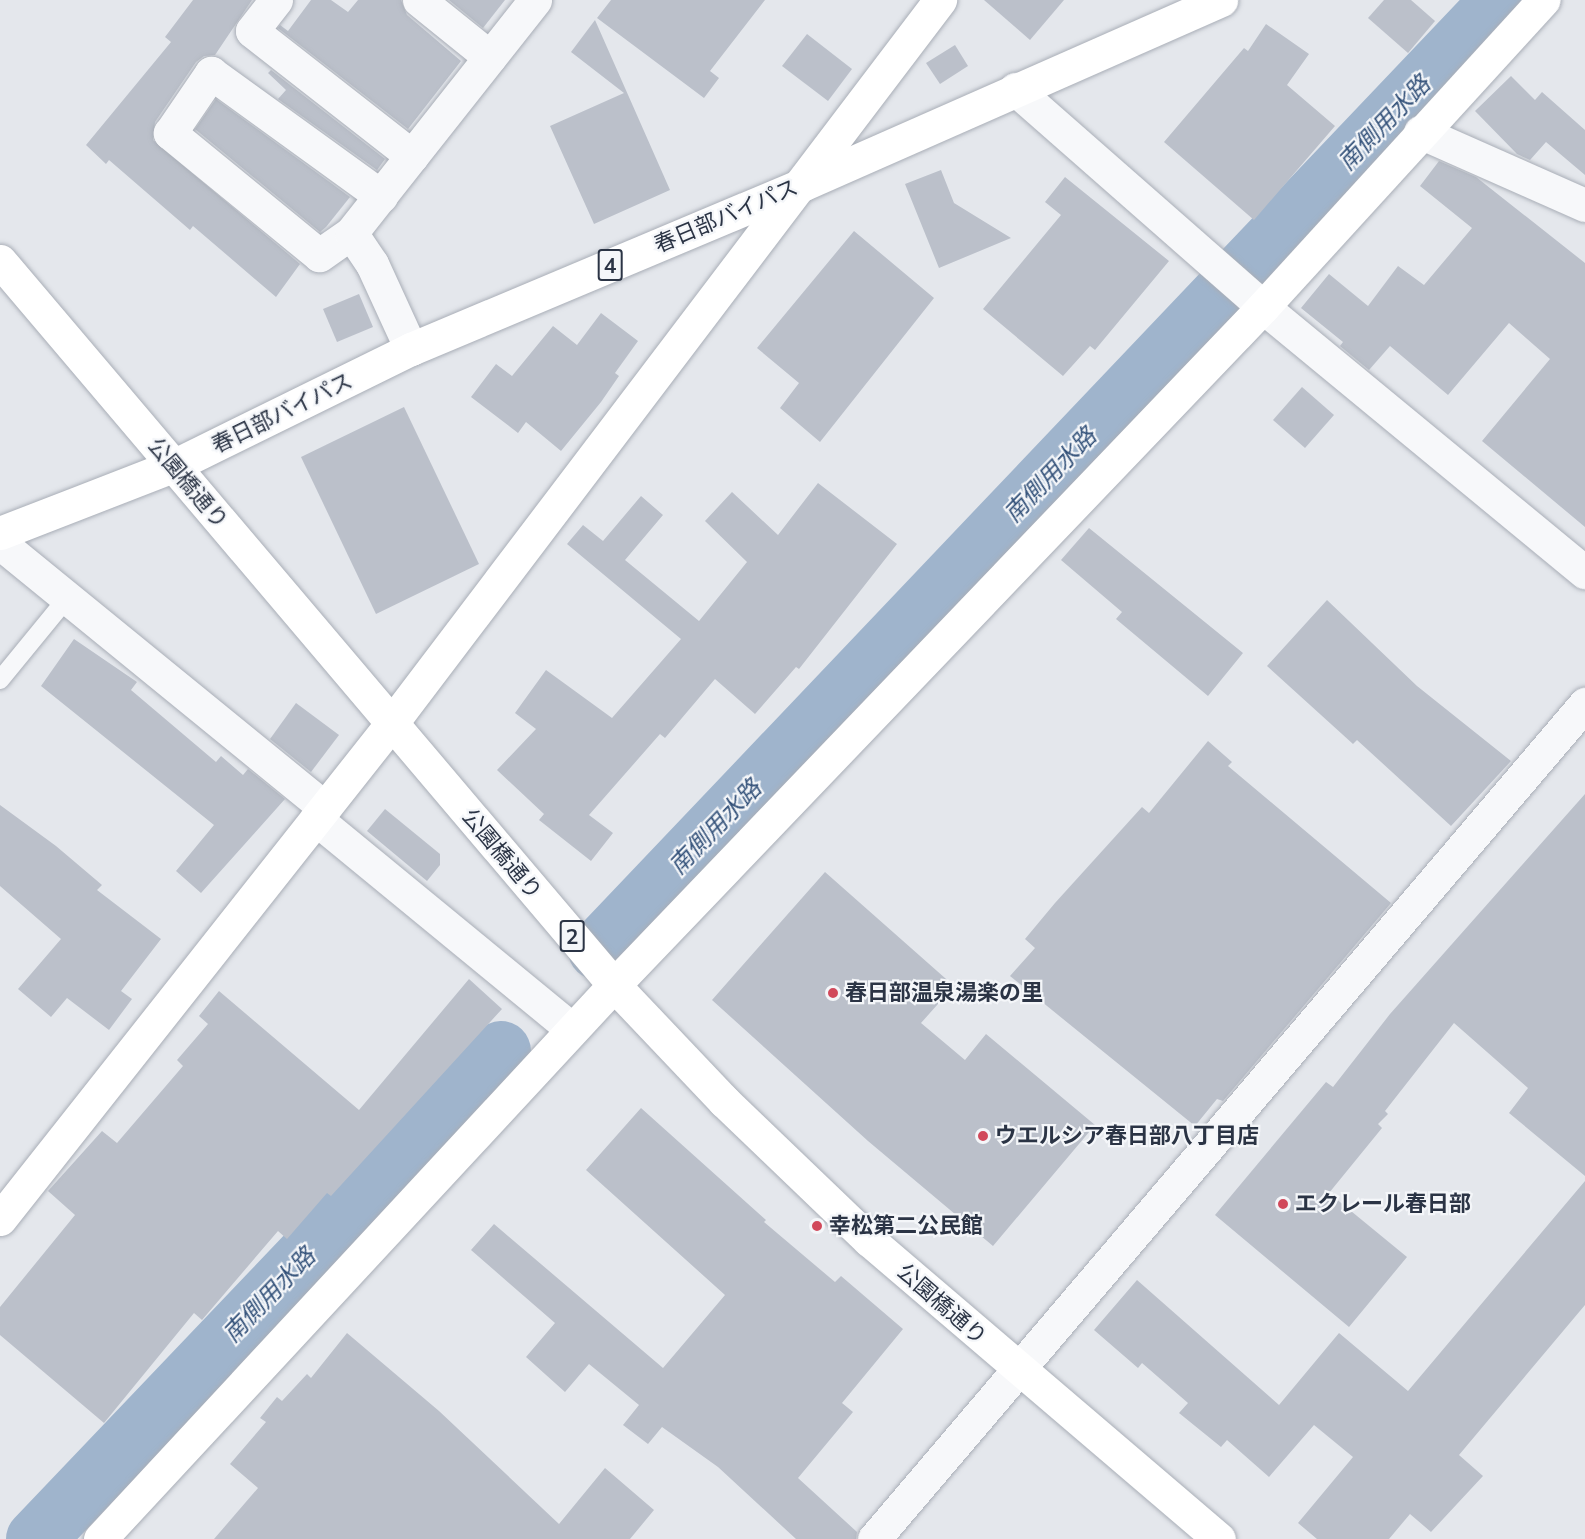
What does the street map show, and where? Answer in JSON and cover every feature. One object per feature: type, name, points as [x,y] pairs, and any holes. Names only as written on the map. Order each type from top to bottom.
[{"type":"main road","points":[[0,1219],[392,724],[804,184],[940,0]]},
{"type":"main road","name":"春日部バイパス","points":[[0,533],[173,466],[411,349],[804,184],[1221,0]]},
{"type":"main road","points":[[100,1539],[572,1029],[1255,299],[1420,132],[1543,0]]},
{"type":"main road","name":"公園橋通り","points":[[0,261],[614,984],[801,1176],[1019,1371],[1218,1539]]},
{"type":"street","points":[[276,0],[252,31],[412,156]]},
{"type":"street","points":[[419,0],[490,57]]},
{"type":"street","points":[[381,196],[211,73],[170,133],[319,255],[351,233],[381,196],[535,0]]},
{"type":"street","points":[[1015,89],[1255,299],[1585,572]]},
{"type":"street","points":[[1420,132],[1585,205]]},
{"type":"street","points":[[351,233],[372,264],[411,349]]},
{"type":"street","points":[[0,543],[321,813],[572,1029]]},
{"type":"street","points":[[874,1539],[1585,704]]},
{"type":"lane","points":[[0,680],[67,598]]},
{"type":"building","points":[[193,0],[252,0],[215,55],[204,56],[196,62],[155,122],[153,140],[300,264],[276,297],[193,226],[190,230],[109,160],[106,164],[86,145],[171,42],[165,37]]},
{"type":"building","points":[[311,0],[331,0],[348,12],[358,0],[401,0],[407,15],[461,61],[408,129],[278,28],[280,25],[288,31]]},
{"type":"building","points":[[449,0],[505,0],[483,28]]},
{"type":"building","points":[[611,0],[765,0],[710,71],[719,78],[704,98],[597,18]]},
{"type":"building","points":[[984,0],[1064,0],[1030,40]]},
{"type":"building","points":[[1384,0],[1411,0],[1435,21],[1408,53],[1368,18]]},
{"type":"building","points":[[595,20],[670,190],[594,224],[550,126],[624,93],[571,52]]},
{"type":"building","points":[[1266,24],[1309,54],[1287,85],[1335,126],[1254,220],[1164,142],[1244,48],[1248,51]]},
{"type":"building","points":[[807,34],[852,69],[828,101],[782,66]]},
{"type":"building","points":[[955,45],[968,66],[940,84],[926,63]]},
{"type":"building","points":[[271,70],[385,159],[377,170],[278,99],[286,90],[268,73]]},
{"type":"building","points":[[1511,76],[1535,100],[1542,92],[1585,130],[1585,175],[1546,142],[1530,160],[1517,154],[1475,111]]},
{"type":"building","points":[[216,99],[350,197],[320,232],[195,129]]},
{"type":"building","points":[[1439,161],[1476,177],[1585,263],[1585,527],[1482,441],[1550,359],[1509,323],[1448,395],[1390,346],[1369,370],[1340,346],[1343,342],[1301,308],[1329,274],[1368,306],[1398,266],[1424,285],[1472,228],[1420,186]]},
{"type":"building","points":[[941,170],[954,203],[1011,238],[939,268],[905,184]]},
{"type":"building","points":[[1065,177],[1169,261],[1095,350],[1090,346],[1063,376],[983,309],[1061,215],[1045,202]]},
{"type":"building","points":[[854,231],[934,298],[820,442],[780,408],[799,383],[757,348]]},
{"type":"building","points":[[359,294],[373,327],[337,342],[323,309]]},
{"type":"building","points":[[601,313],[638,341],[615,373],[619,376],[601,402],[561,451],[526,422],[518,433],[471,397],[496,364],[512,376],[553,326],[577,345]]},
{"type":"building","points":[[1302,387],[1334,415],[1305,448],[1273,420]]},
{"type":"building","points":[[404,407],[479,564],[376,614],[301,457]]},
{"type":"building","points":[[818,483],[897,544],[799,669],[796,667],[755,714],[715,679],[665,738],[660,734],[589,815],[613,833],[591,861],[539,820],[544,814],[497,770],[536,729],[515,713],[546,670],[612,718],[681,639],[567,544],[583,525],[603,541],[641,496],[663,515],[625,560],[699,621],[747,562],[705,521],[732,492],[778,535]]},
{"type":"building","points":[[1089,528],[1243,653],[1208,696],[1116,619],[1122,612],[1061,560]]},
{"type":"building","points":[[1327,600],[1417,686],[1511,761],[1451,826],[1357,740],[1353,744],[1267,666]]},
{"type":"building","points":[[74,639],[137,682],[131,690],[216,762],[221,756],[243,775],[248,769],[285,799],[201,893],[176,871],[214,825],[41,686]]},
{"type":"building","points":[[296,703],[339,735],[311,772],[270,739]]},
{"type":"building","points":[[1208,741],[1232,762],[1228,766],[1391,903],[1223,1101],[1217,1099],[1195,1126],[1010,976],[1035,948],[1025,939],[1055,903],[1142,807],[1149,813]]},
{"type":"building","points":[[1585,794],[1585,1176],[1509,1113],[1528,1088],[1454,1023],[1385,1111],[1388,1114],[1378,1124],[1382,1128],[1329,1193],[1407,1257],[1349,1327],[1215,1215],[1326,1082],[1333,1087],[1390,1014]]},
{"type":"building","points":[[0,805],[56,846],[102,885],[97,890],[161,939],[121,991],[132,999],[109,1030],[67,998],[51,1017],[18,989],[61,939],[0,886]]},
{"type":"building","points":[[385,809],[440,854],[440,865],[427,881],[367,831]]},
{"type":"building","points":[[825,872],[954,986],[921,1023],[965,1060],[986,1034],[1095,1125],[993,1246],[868,1141],[712,1000]]},
{"type":"building","points":[[469,979],[502,1009],[331,1196],[327,1193],[287,1239],[278,1231],[202,1320],[194,1313],[104,1423],[0,1335],[0,1307],[75,1215],[48,1191],[102,1131],[117,1143],[183,1066],[177,1060],[208,1024],[199,1016],[219,991],[359,1110]]},
{"type":"building","points":[[641,1108],[766,1220],[764,1222],[835,1282],[841,1276],[903,1329],[842,1403],[853,1412],[798,1478],[857,1532],[856,1539],[796,1539],[718,1467],[662,1427],[648,1444],[623,1425],[639,1405],[589,1364],[565,1392],[526,1357],[555,1323],[471,1250],[494,1224],[663,1368],[725,1295],[586,1170]]},
{"type":"building","points":[[1585,1181],[1585,1305],[1459,1455],[1483,1476],[1431,1532],[1410,1514],[1389,1539],[1317,1539],[1298,1523],[1353,1457],[1314,1425],[1269,1477],[1227,1440],[1221,1447],[1179,1413],[1188,1403],[1142,1363],[1138,1368],[1094,1330],[1137,1280],[1279,1405],[1339,1333],[1408,1391]]},
{"type":"building","points":[[347,1333],[439,1411],[559,1524],[605,1468],[654,1510],[630,1539],[214,1539],[258,1488],[230,1464],[266,1422],[260,1418],[277,1397],[282,1401],[307,1374],[311,1378]]},
{"type":"waterway","name":"南側用水路","points":[[598,950],[1501,0]]},
{"type":"waterway","name":"南側用水路","points":[[36,1539],[501,1051]]},
{"type":"place","name":"春日部温泉湯楽の里","points":[[833,993]]},
{"type":"place","name":"ウエルシア春日部八丁目店","points":[[983,1136]]},
{"type":"place","name":"エクレール春日部","points":[[1283,1204]]},
{"type":"place","name":"幸松第二公民館","points":[[817,1226]]}]
